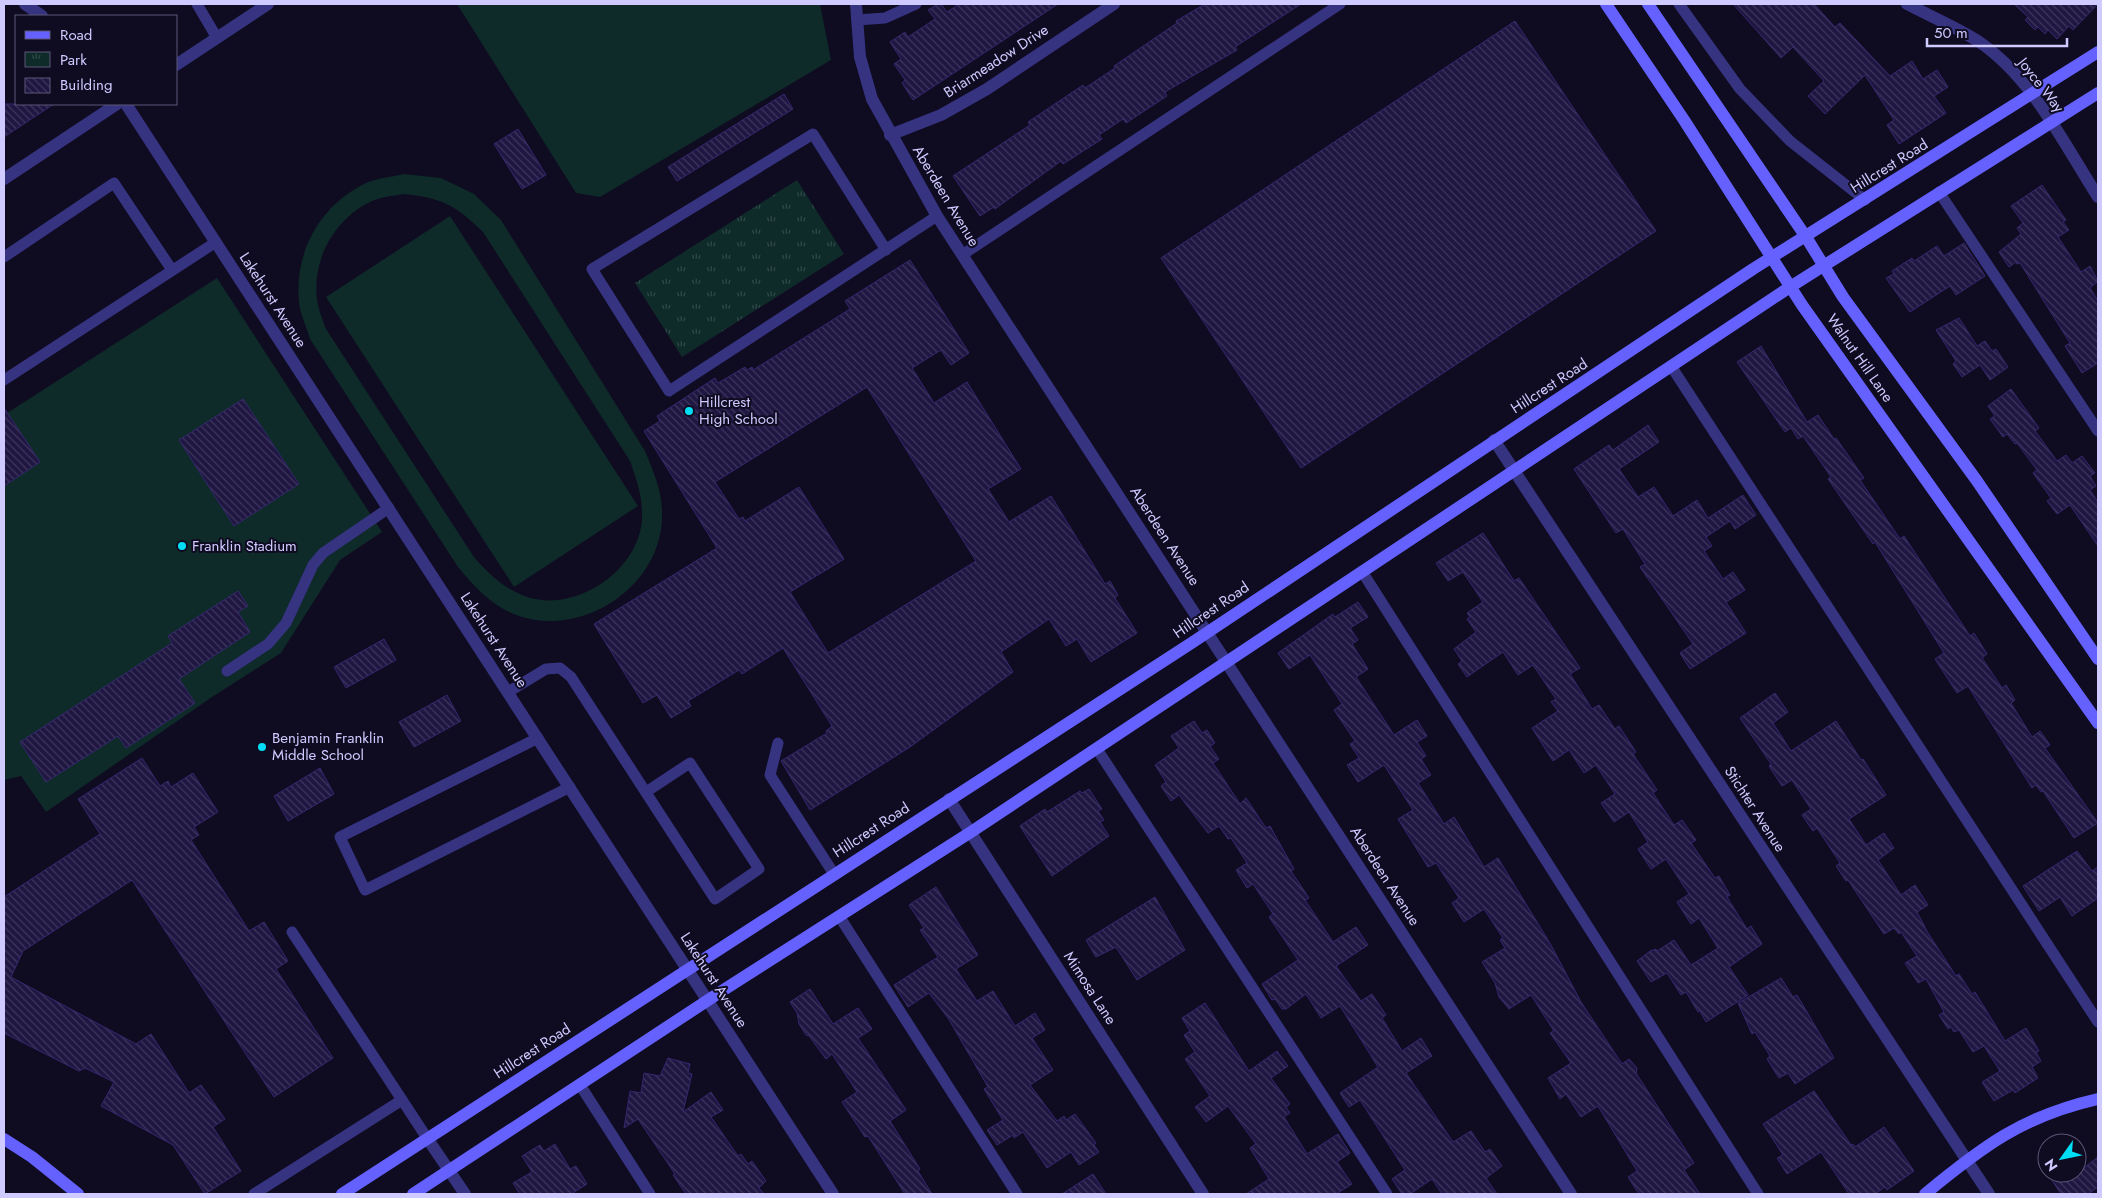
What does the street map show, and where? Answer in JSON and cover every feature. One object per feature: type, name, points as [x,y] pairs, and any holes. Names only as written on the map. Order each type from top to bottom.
[{"type":"main road","name":"Walnut Hill Lane","points":[[1606,4],[1684,120],[1790,287],[2098,723]]},
{"type":"main road","name":"Walnut Hill Lane","points":[[1648,4],[1806,237],[1843,297],[1977,481],[2098,659]]},
{"type":"main road","name":"Hillcrest Road","points":[[342,1194],[1208,632],[1494,440],[1772,258],[2032,96],[2098,52]]},
{"type":"main road","points":[[413,1194],[708,1000],[971,832],[1228,663],[1790,287],[2098,93]]},
{"type":"main road","points":[[1925,1194],[1966,1160],[2022,1124],[2048,1113],[2098,1098]]},
{"type":"main road","points":[[4,1139],[32,1157],[78,1194]]},
{"type":"street","points":[[25,4],[41,15]]},
{"type":"street","points":[[178,63],[268,4]]},
{"type":"street","name":"Aberdeen Avenue","points":[[856,4],[860,57],[872,99],[890,135],[937,216],[1571,1194]]},
{"type":"street","name":"Briarmeadow Drive","points":[[890,135],[941,115],[988,89],[1114,4]]},
{"type":"street","name":"Joyce Way","points":[[1907,4],[1978,42],[2008,68],[2032,96],[2098,197]]},
{"type":"street","points":[[4,179],[115,105]]},
{"type":"street","name":"Lakehurst Avenue","points":[[127,105],[833,1194]]},
{"type":"street","name":"Stichter Avenue","points":[[1494,440],[1989,1194]]},
{"type":"street","name":"Mimosa Lane","points":[[949,799],[1203,1194]]},
{"type":"street","points":[[427,1138],[465,1194]]},
{"type":"lane","points":[[197,4],[217,38]]},
{"type":"lane","points":[[857,20],[885,18],[916,4]]},
{"type":"lane","points":[[962,255],[1340,4]]},
{"type":"lane","points":[[1679,4],[1740,89],[1783,134],[1866,200]]},
{"type":"lane","points":[[886,250],[812,134],[592,269],[669,391],[886,250],[937,216]]},
{"type":"lane","points":[[4,257],[114,182],[172,270]]},
{"type":"lane","points":[[1940,192],[2098,431]]},
{"type":"lane","points":[[4,380],[216,242]]},
{"type":"lane","points":[[1671,366],[2098,1022]]},
{"type":"lane","points":[[227,671],[268,644],[286,623],[313,565],[323,553],[389,508]]},
{"type":"lane","points":[[1363,573],[1758,1194]]},
{"type":"lane","points":[[508,692],[546,669],[560,668],[571,678],[715,900],[759,869],[690,763],[646,792]]},
{"type":"lane","points":[[538,738],[340,837],[365,890],[570,787]]},
{"type":"lane","points":[[778,743],[770,775],[834,874]]},
{"type":"lane","points":[[1097,749],[1387,1194]]},
{"type":"lane","points":[[839,916],[1017,1194]]},
{"type":"lane","points":[[292,932],[427,1138]]},
{"type":"lane","points":[[580,1085],[650,1194]]},
{"type":"lane","points":[[254,1194],[402,1100]]},
{"type":"green space","points":[[457,4],[820,4],[831,60],[600,197],[576,193]]},
{"type":"green space","points":[[404,174],[441,178],[474,194],[501,220],[645,451],[652,467],[662,508],[658,543],[647,567],[631,587],[610,604],[586,615],[561,620],[534,620],[501,608],[475,587],[458,567],[310,339],[299,302],[299,283],[301,265],[313,232],[335,204],[350,192],[370,181]],"holes":[[[403,194],[438,200],[447,204],[464,215],[483,232],[630,461],[642,504],[642,520],[638,539],[628,557],[615,573],[599,585],[580,594],[561,600],[541,600],[522,595],[495,579],[484,568],[474,557],[326,329],[319,311],[316,284],[322,255],[329,241],[337,229],[359,208],[372,201]]]},
{"type":"green space","points":[[797,180],[844,254],[682,357],[635,283]]},
{"type":"green space","points":[[450,216],[638,506],[514,587],[326,297]]},
{"type":"green space","name":"Franklin Stadium","points":[[217,278],[382,532],[340,560],[281,653],[212,697],[46,812],[21,776],[4,780],[4,415]]},
{"type":"building","points":[[941,4],[947,12],[959,4],[1058,4],[913,100],[902,83],[905,80],[894,64],[901,59],[890,42],[905,32],[908,37],[935,19],[928,10]]},
{"type":"building","points":[[1205,4],[1301,4],[1235,47],[1237,50],[1165,92],[1167,96],[1126,123],[1123,119],[1099,135],[1102,139],[1063,164],[1061,161],[995,209],[994,207],[980,216],[953,176],[1030,125],[1028,122],[1083,85],[1085,88],[1115,68],[1114,66],[1177,23],[1176,21]]},
{"type":"building","points":[[1733,4],[1814,4],[1835,27],[1840,23],[1890,76],[1912,61],[1923,79],[1937,70],[1948,87],[1934,96],[1946,113],[1899,144],[1887,125],[1894,120],[1865,75],[1825,114],[1808,96],[1824,81],[1793,47],[1781,58]]},
{"type":"building","points":[[2014,4],[2098,4],[2073,30],[2069,26],[2057,39],[2048,30],[2045,34],[2038,27],[2035,30],[2025,20],[2028,17]]},
{"type":"building","points":[[1515,21],[1656,231],[1301,468],[1161,258]]},
{"type":"building","points":[[784,94],[793,109],[677,181],[668,167]]},
{"type":"building","points":[[4,104],[52,105],[4,137]]},
{"type":"building","points":[[518,129],[546,175],[522,189],[494,144]]},
{"type":"building","points":[[2042,185],[2066,220],[2063,222],[2069,230],[2058,237],[2081,272],[2090,266],[2098,281],[2090,288],[2098,301],[2098,363],[2082,373],[2065,346],[2070,343],[2020,263],[2017,264],[2016,262],[2009,267],[1999,252],[2021,234],[2017,228],[2023,223],[2011,206]]},
{"type":"building","points":[[1964,243],[1985,276],[1956,295],[1950,286],[1910,312],[1886,278],[1894,274],[1892,271],[1912,258],[1914,261],[1937,246],[1944,256]]},
{"type":"building","points":[[910,260],[969,353],[951,365],[941,350],[912,368],[934,403],[967,382],[1021,469],[988,489],[1009,522],[1051,496],[1105,584],[1110,581],[1118,595],[1115,598],[1137,633],[1091,662],[1077,639],[1066,646],[1049,619],[1001,652],[1013,672],[910,747],[810,810],[781,761],[827,733],[826,731],[832,726],[783,648],[742,674],[739,670],[688,701],[691,706],[671,718],[657,695],[643,703],[594,624],[717,548],[644,431],[660,421],[657,416],[715,378],[718,383],[745,367],[747,370],[752,367],[753,370],[850,309],[845,301]],"holes":[[[867,387],[976,561],[828,653],[790,592],[844,559],[799,487],[745,521],[743,517],[739,519],[715,482]]]},
{"type":"building","points":[[1959,318],[1977,346],[1985,341],[1992,351],[1996,349],[2008,367],[1990,380],[1980,365],[1962,377],[1953,364],[1956,361],[1936,330]]},
{"type":"building","points":[[1761,346],[1807,422],[1818,415],[1864,478],[1860,480],[1900,539],[1904,536],[1970,636],[1974,633],[1987,654],[1982,658],[2002,688],[2006,685],[2015,700],[2011,703],[2032,737],[2040,731],[2050,745],[2045,748],[2098,823],[2074,838],[2043,791],[2041,792],[2036,785],[2032,788],[1968,686],[1957,693],[1935,659],[1944,653],[1875,542],[1873,544],[1828,479],[1831,477],[1803,436],[1798,439],[1791,428],[1785,432],[1737,362]]},
{"type":"building","points":[[2011,389],[2039,428],[2035,431],[2057,461],[2066,455],[2072,463],[2082,456],[2095,473],[2090,476],[2096,486],[2090,490],[2098,502],[2098,546],[2070,505],[2057,514],[2047,501],[2051,498],[2033,473],[2037,470],[2017,443],[2015,444],[2007,434],[2003,437],[1990,419],[1995,416],[1988,406]]},
{"type":"building","points":[[243,399],[299,484],[234,526],[179,440]]},
{"type":"building","points":[[4,408],[40,462],[4,486]]},
{"type":"building","points":[[1648,425],[1659,442],[1619,469],[1638,497],[1654,487],[1673,516],[1697,500],[1708,518],[1743,495],[1756,515],[1735,529],[1730,521],[1706,537],[1712,546],[1704,551],[1723,579],[1733,572],[1745,590],[1726,602],[1746,633],[1690,669],[1680,653],[1693,644],[1640,567],[1645,564],[1623,529],[1616,533],[1574,469],[1609,445],[1613,450]]},
{"type":"building","points":[[1483,533],[1514,581],[1519,578],[1580,668],[1570,674],[1592,709],[1599,705],[1615,729],[1619,726],[1636,752],[1633,754],[1657,790],[1653,793],[1674,825],[1682,820],[1696,840],[1691,843],[1715,878],[1719,876],[1730,895],[1727,897],[1747,929],[1751,926],[1762,944],[1729,967],[1748,995],[1706,1022],[1686,992],[1681,995],[1667,973],[1651,982],[1637,961],[1650,951],[1656,949],[1657,951],[1674,940],[1691,965],[1718,948],[1699,918],[1691,924],[1677,902],[1689,894],[1666,859],[1651,869],[1638,849],[1648,842],[1629,812],[1614,822],[1601,803],[1615,794],[1596,765],[1584,773],[1569,750],[1553,761],[1532,728],[1558,711],[1551,702],[1556,699],[1533,665],[1518,675],[1503,652],[1467,677],[1458,664],[1462,661],[1454,649],[1476,632],[1467,619],[1470,617],[1467,613],[1483,602],[1463,572],[1448,581],[1436,563]]},
{"type":"building","points":[[238,591],[248,606],[238,612],[250,632],[179,679],[195,703],[126,748],[118,736],[46,782],[20,742],[172,643],[168,636]]},
{"type":"building","points":[[1358,602],[1368,617],[1350,628],[1358,640],[1352,644],[1368,669],[1356,677],[1394,735],[1417,720],[1427,736],[1417,742],[1426,756],[1421,759],[1431,775],[1418,783],[1444,824],[1454,817],[1484,867],[1498,858],[1551,945],[1581,1002],[1622,1064],[1629,1059],[1637,1068],[1636,1073],[1694,1163],[1684,1170],[1700,1194],[1639,1194],[1628,1177],[1637,1171],[1598,1106],[1581,1117],[1566,1094],[1560,1099],[1548,1078],[1571,1063],[1550,1033],[1554,1031],[1531,995],[1509,1009],[1499,997],[1495,983],[1482,962],[1505,948],[1500,940],[1503,938],[1484,909],[1464,922],[1452,903],[1459,898],[1436,863],[1428,867],[1398,819],[1413,810],[1384,765],[1358,782],[1347,765],[1359,758],[1350,744],[1355,741],[1334,710],[1342,704],[1310,655],[1289,669],[1278,653],[1333,614],[1335,617]]},
{"type":"building","points":[[384,639],[396,660],[346,688],[334,667]]},
{"type":"building","points":[[1775,693],[1788,712],[1773,723],[1791,751],[1836,721],[1886,795],[1849,819],[1866,845],[1884,833],[1894,848],[1878,860],[1901,895],[1915,885],[1928,905],[1917,912],[1928,933],[1956,976],[1959,974],[1972,994],[1975,992],[2005,1041],[2026,1028],[2039,1051],[2036,1052],[2041,1061],[2032,1067],[2038,1078],[2015,1093],[2013,1090],[1994,1101],[1982,1082],[2000,1071],[1984,1046],[1973,1052],[1959,1030],[1954,1032],[1951,1027],[1948,1029],[1939,1015],[1944,1012],[1926,979],[1918,983],[1905,963],[1917,956],[1901,932],[1899,934],[1894,928],[1884,934],[1848,880],[1846,881],[1836,866],[1840,863],[1817,828],[1813,831],[1802,815],[1811,809],[1792,780],[1782,786],[1769,766],[1771,764],[1740,718]]},
{"type":"building","points":[[447,695],[461,721],[414,747],[399,722]]},
{"type":"building","points":[[1194,721],[1202,733],[1207,730],[1215,743],[1210,746],[1219,759],[1213,763],[1240,804],[1246,798],[1266,828],[1270,826],[1294,869],[1291,871],[1309,898],[1305,900],[1333,942],[1356,927],[1368,945],[1336,966],[1361,1001],[1372,994],[1386,1015],[1382,1018],[1402,1051],[1421,1038],[1432,1056],[1406,1073],[1453,1142],[1471,1131],[1485,1152],[1490,1149],[1502,1166],[1486,1178],[1497,1194],[1442,1194],[1432,1179],[1410,1194],[1402,1194],[1392,1179],[1405,1170],[1360,1100],[1349,1107],[1340,1093],[1378,1067],[1340,1006],[1321,1018],[1306,994],[1286,1009],[1282,1009],[1275,999],[1272,1000],[1262,984],[1298,960],[1269,917],[1273,914],[1253,884],[1247,888],[1236,870],[1247,863],[1231,838],[1228,839],[1219,826],[1208,833],[1179,795],[1171,801],[1161,786],[1166,782],[1155,765],[1179,748],[1171,736]]},
{"type":"building","points":[[142,758],[160,786],[168,781],[171,787],[193,773],[218,812],[194,827],[199,835],[191,840],[249,931],[264,922],[288,961],[276,969],[333,1058],[274,1097],[132,880],[23,951],[11,977],[136,1044],[151,1034],[189,1093],[201,1085],[225,1119],[213,1127],[241,1171],[205,1194],[173,1145],[101,1106],[114,1082],[85,1068],[79,1071],[4,1033],[4,897],[100,834],[78,799]]},
{"type":"building","points":[[320,768],[334,794],[288,821],[274,796]]},
{"type":"building","points":[[1089,789],[1102,809],[1098,811],[1104,820],[1100,822],[1109,836],[1052,876],[1020,826],[1045,809],[1047,812],[1080,791],[1082,793]]},
{"type":"building","points":[[2077,851],[2092,871],[2098,867],[2098,898],[2072,916],[2060,897],[2039,911],[2023,886]]},
{"type":"building","points":[[936,887],[978,955],[956,969],[977,1001],[993,991],[1015,1026],[1035,1013],[1045,1030],[1032,1038],[1053,1070],[1030,1085],[1057,1121],[1064,1116],[1066,1120],[1075,1114],[1096,1143],[1094,1145],[1099,1152],[1079,1165],[1071,1152],[1047,1168],[1023,1132],[1014,1138],[1013,1135],[997,1145],[987,1130],[1003,1120],[984,1089],[988,1087],[948,1018],[929,993],[908,1007],[894,985],[938,957],[920,930],[924,928],[909,905]]},
{"type":"building","points":[[1155,897],[1185,950],[1137,980],[1116,947],[1096,957],[1086,940]]},
{"type":"building","points":[[1781,978],[1793,997],[1797,995],[1834,1058],[1795,1084],[1788,1073],[1779,1078],[1767,1059],[1770,1056],[1755,1032],[1752,1034],[1738,1003]]},
{"type":"building","points":[[810,989],[833,1024],[858,1008],[872,1029],[858,1038],[906,1110],[890,1121],[920,1169],[918,1171],[932,1194],[905,1194],[868,1136],[865,1137],[842,1102],[857,1092],[832,1054],[826,1059],[809,1036],[806,1035],[790,1002]]},
{"type":"building","points":[[1205,1003],[1249,1071],[1277,1051],[1288,1066],[1271,1078],[1290,1104],[1286,1107],[1290,1113],[1284,1117],[1307,1154],[1338,1134],[1350,1153],[1337,1162],[1352,1184],[1336,1194],[1246,1194],[1269,1179],[1250,1148],[1256,1144],[1228,1106],[1206,1122],[1195,1107],[1210,1096],[1185,1059],[1195,1052],[1184,1035],[1190,1031],[1182,1018]]},
{"type":"building","points":[[668,1058],[690,1064],[688,1073],[692,1074],[683,1112],[711,1092],[723,1110],[711,1117],[738,1156],[741,1154],[748,1164],[752,1161],[766,1181],[759,1188],[764,1194],[686,1194],[673,1175],[675,1174],[638,1119],[624,1128],[630,1091],[641,1093],[644,1073],[660,1076]]},
{"type":"building","points":[[1814,1091],[1851,1145],[1853,1144],[1855,1147],[1884,1127],[1914,1171],[1887,1190],[1885,1187],[1875,1194],[1849,1194],[1821,1152],[1787,1174],[1777,1158],[1783,1155],[1763,1124]]},
{"type":"building","points":[[555,1144],[570,1169],[576,1166],[587,1184],[571,1194],[520,1194],[513,1183],[532,1172],[522,1156],[540,1145],[544,1151]]},
{"type":"building","points":[[2098,1157],[2098,1187],[2088,1194],[2061,1194],[2054,1183],[2087,1183],[2087,1165]]},
{"type":"building","points":[[1093,1174],[1106,1194],[1062,1194]]},
{"type":"place","name":"Hillcrest High School","points":[[689,411]]},
{"type":"place","name":"Franklin Stadium","points":[[182,546]]},
{"type":"place","name":"Benjamin Franklin Middle School","points":[[262,747]]}]
